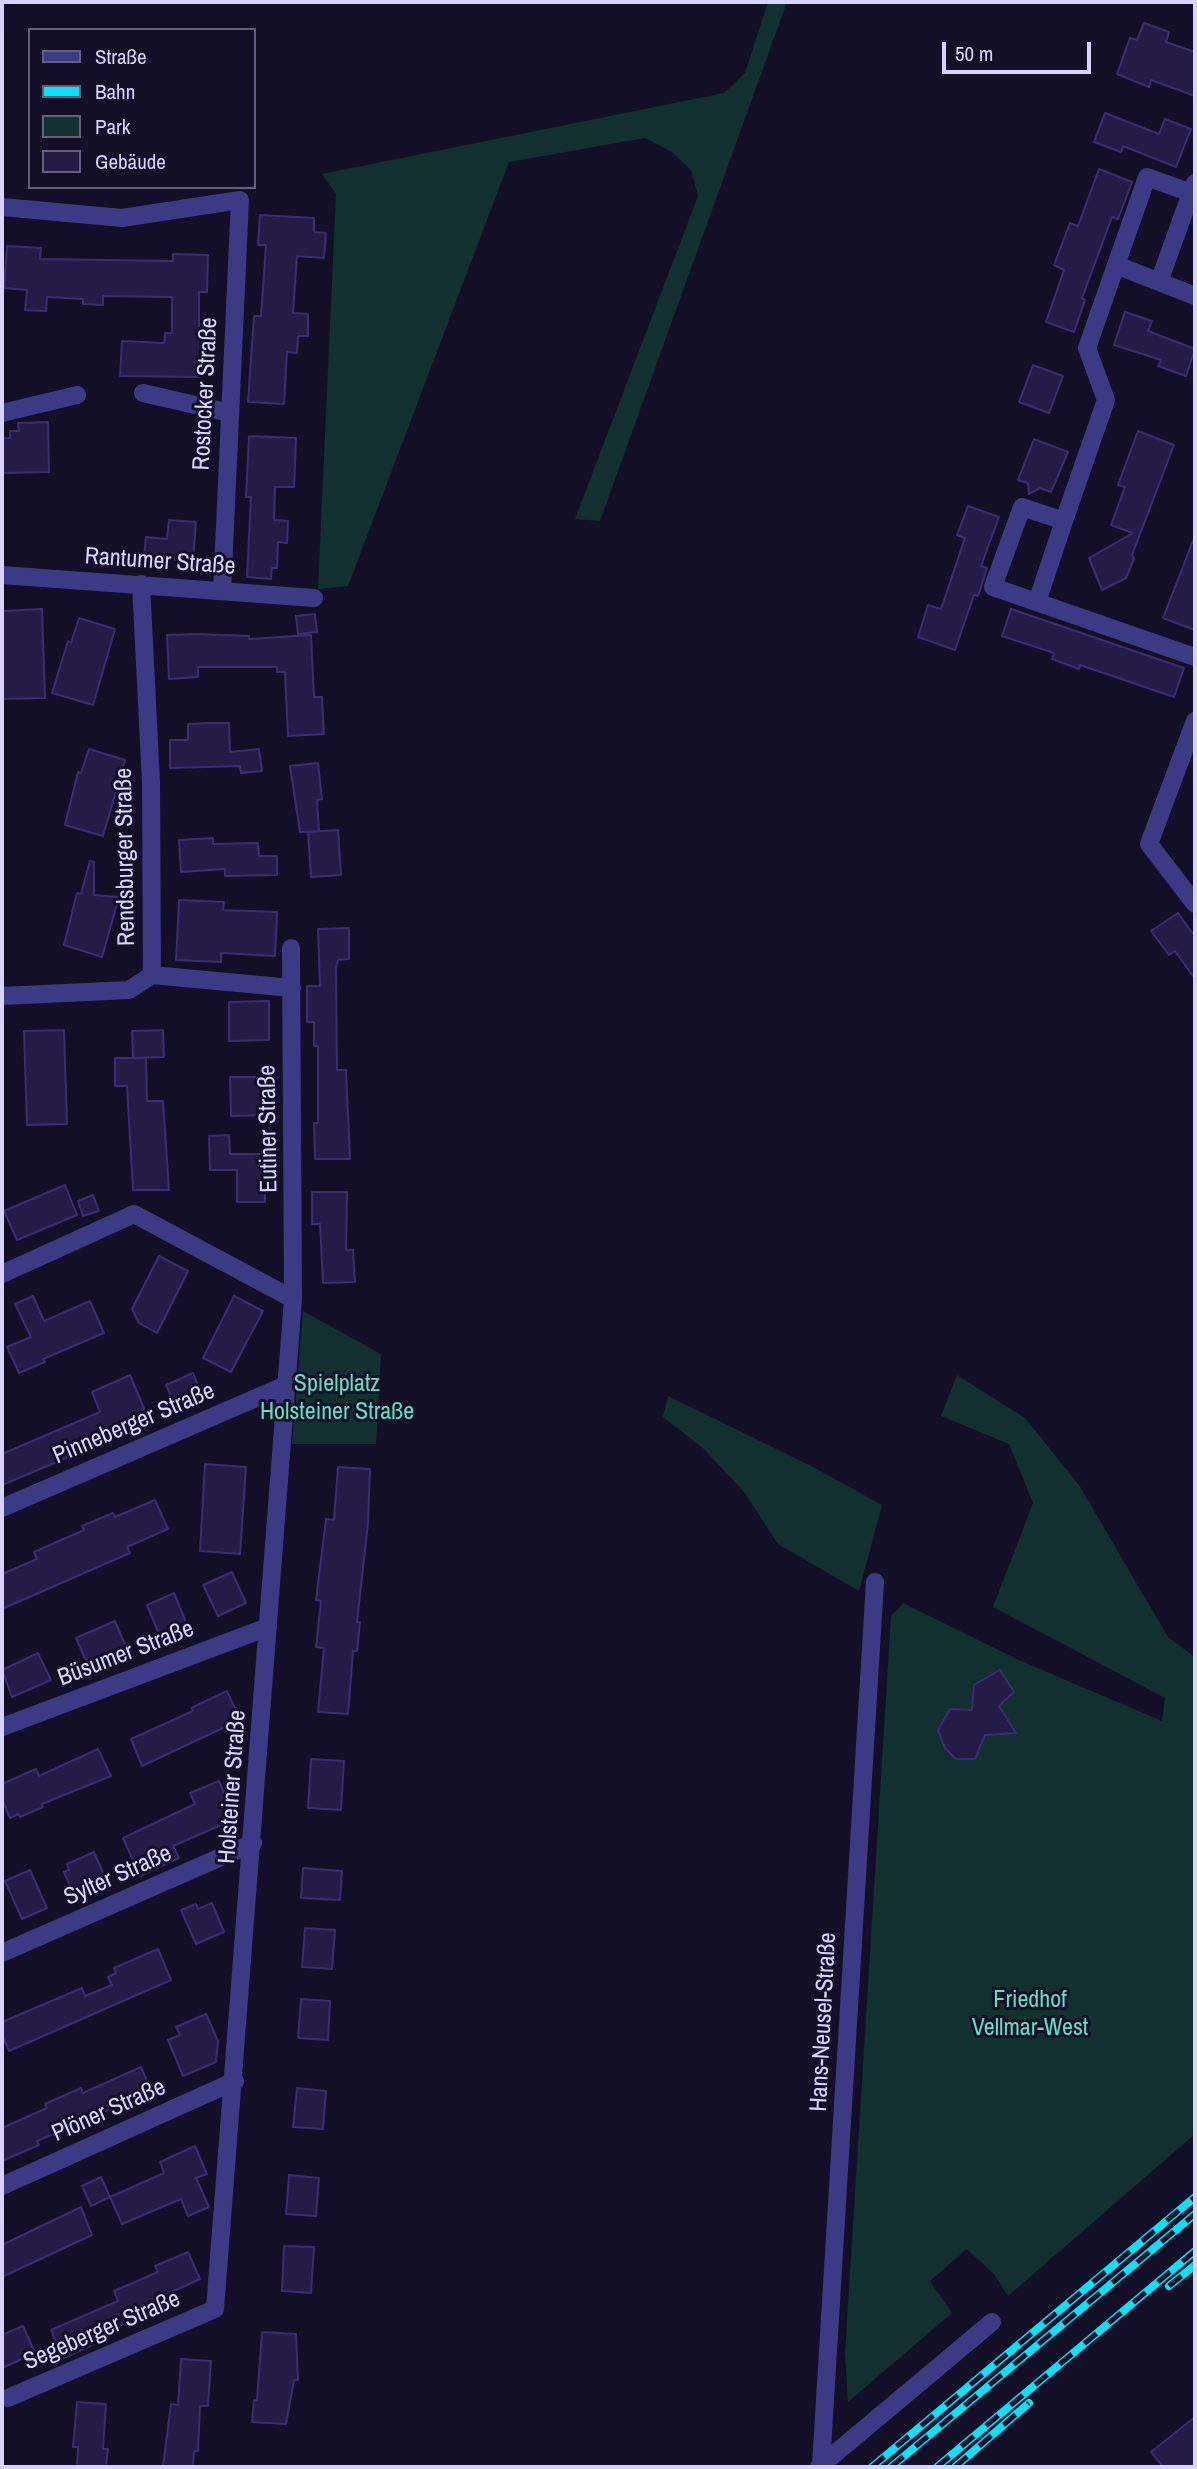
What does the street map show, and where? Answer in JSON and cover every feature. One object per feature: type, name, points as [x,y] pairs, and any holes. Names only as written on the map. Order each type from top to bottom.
[{"type":"street","points":[[1037,602],[1106,400],[1087,348],[1147,177],[1193,188],[1159,282]]},
{"type":"street","name":"Rostocker Straße","points":[[2,207],[122,218],[240,200],[222,591]]},
{"type":"street","points":[[1116,265],[1195,296]]},
{"type":"street","points":[[143,393],[230,413]]},
{"type":"street","points":[[2,412],[77,395]]},
{"type":"street","points":[[1065,521],[1023,507],[993,587],[1195,657]]},
{"type":"street","name":"Rantumer Straße","points":[[2,575],[314,598]]},
{"type":"street","name":"Rendsburger Straße","points":[[2,996],[129,990],[152,975],[151,782],[141,584]]},
{"type":"street","points":[[1195,721],[1189,759],[1149,844],[1195,904]]},
{"type":"street","name":"Eutiner Straße","points":[[291,948],[294,1269]]},
{"type":"street","points":[[152,975],[292,988]]},
{"type":"street","points":[[2,1274],[134,1214],[293,1299]]},
{"type":"street","name":"Holsteiner Straße","points":[[215,2309],[235,2081],[294,1269]]},
{"type":"street","name":"Pinneberger Straße","points":[[2,1508],[286,1385]]},
{"type":"street","name":"Hans-Neusel-Straße","points":[[820,2466],[875,1582]]},
{"type":"street","name":"Büsumer Straße","points":[[2,1727],[268,1627]]},
{"type":"street","name":"Sylter Straße","points":[[2,1953],[253,1843]]},
{"type":"street","name":"Plöner Straße","points":[[2,2186],[235,2081]]},
{"type":"street","name":"Segeberger Straße","points":[[8,2398],[215,2309]]},
{"type":"street","name":"Hans-Neusel-Straße","points":[[820,2466],[992,2322]]},
{"type":"green space","points":[[768,2],[787,2],[600,521],[575,519],[698,196],[691,170],[672,152],[645,138],[509,162],[348,586],[318,589],[336,194],[322,174],[724,93],[745,73]]},
{"type":"green space","name":"Spielplatz Holsteiner Straße","points":[[303,1311],[381,1354],[376,1444],[292,1444]]},
{"type":"green space","name":"Friedhof Vellmar-West","points":[[957,1375],[1025,1418],[1079,1485],[1168,1637],[1195,1657],[1195,2134],[1008,2296],[994,2274],[967,2249],[930,2281],[952,2313],[848,2402],[845,2353],[891,1616],[903,1603],[1021,1661],[1162,1721],[1165,1698],[993,1607],[1033,1503],[1009,1444],[941,1416]]},
{"type":"green space","points":[[668,1396],[813,1467],[882,1505],[859,1591],[778,1544],[744,1492],[704,1449],[663,1417]]},
{"type":"building","points":[[1144,23],[1169,32],[1166,42],[1195,52],[1195,96],[1151,80],[1149,87],[1117,74],[1130,38],[1137,40]]},
{"type":"building","points":[[1105,113],[1159,134],[1165,119],[1191,129],[1176,167],[1123,146],[1121,152],[1094,142]]},
{"type":"building","points":[[1099,169],[1132,182],[1118,219],[1112,217],[1082,298],[1085,300],[1074,332],[1046,322],[1064,270],[1054,265],[1070,223],[1078,226]]},
{"type":"building","points":[[260,215],[314,218],[314,232],[326,233],[324,258],[297,256],[293,313],[308,314],[308,336],[298,336],[297,353],[287,352],[284,404],[248,402],[254,316],[261,316],[266,245],[258,245]]},
{"type":"building","points":[[7,246],[41,248],[40,259],[173,261],[173,254],[208,255],[207,292],[199,292],[199,334],[203,334],[201,377],[120,376],[122,341],[164,343],[165,333],[172,333],[172,297],[103,296],[103,305],[83,304],[83,299],[47,297],[46,311],[25,310],[27,290],[4,288]]},
{"type":"building","points":[[1125,312],[1152,321],[1148,331],[1195,349],[1186,376],[1158,366],[1161,360],[1114,345]]},
{"type":"building","points":[[1033,365],[1063,376],[1049,413],[1019,402]]},
{"type":"building","points":[[48,422],[49,472],[2,473],[2,438],[10,438],[10,431],[19,431],[18,423]]},
{"type":"building","points":[[1138,431],[1174,445],[1132,555],[1134,559],[1126,578],[1102,590],[1089,558],[1133,533],[1111,525],[1125,487],[1118,485]]},
{"type":"building","points":[[249,436],[296,438],[294,487],[275,487],[274,520],[288,521],[287,543],[278,542],[277,568],[272,568],[271,579],[247,577],[251,497],[246,497]]},
{"type":"building","points":[[1034,439],[1068,452],[1051,492],[1040,488],[1029,494],[1028,483],[1018,480]]},
{"type":"building","points":[[968,506],[999,517],[981,566],[987,568],[978,596],[974,595],[955,650],[918,637],[928,605],[941,609],[965,538],[957,535]]},
{"type":"building","points":[[169,520],[196,522],[193,561],[144,557],[146,537],[167,539]]},
{"type":"building","points":[[1195,538],[1195,630],[1163,618]]},
{"type":"building","points":[[42,609],[45,698],[2,699],[2,611]]},
{"type":"building","points":[[1011,609],[1184,668],[1174,697],[1080,665],[1079,669],[1052,659],[1054,653],[1002,636]]},
{"type":"building","points":[[315,614],[317,632],[298,634],[296,616]]},
{"type":"building","points":[[79,618],[115,629],[93,705],[52,693],[68,641],[71,643]]},
{"type":"building","points":[[167,635],[249,636],[249,639],[311,635],[314,697],[322,697],[324,734],[288,736],[285,672],[277,672],[277,667],[198,667],[198,677],[169,679]]},
{"type":"building","points":[[229,723],[230,752],[259,749],[262,771],[241,773],[240,766],[170,768],[170,740],[188,740],[188,724]]},
{"type":"building","points":[[89,749],[125,760],[103,836],[65,825],[78,772],[81,773]]},
{"type":"building","points":[[318,763],[322,799],[317,800],[319,831],[300,832],[290,766]]},
{"type":"building","points":[[338,830],[341,875],[311,877],[308,832]]},
{"type":"building","points":[[213,838],[213,844],[258,843],[259,856],[277,856],[277,875],[225,876],[225,869],[181,872],[179,840]]},
{"type":"building","points":[[90,861],[94,862],[94,895],[119,897],[102,957],[64,945],[77,893],[81,894]]},
{"type":"building","points":[[179,900],[224,902],[223,910],[277,912],[275,956],[221,953],[221,962],[176,960]]},
{"type":"building","points":[[1178,913],[1195,937],[1195,979],[1175,951],[1169,955],[1151,931]]},
{"type":"building","points":[[349,928],[349,959],[338,960],[336,968],[337,1070],[346,1070],[350,1159],[315,1159],[318,1046],[314,1046],[314,1022],[307,1022],[307,986],[320,986],[318,929]]},
{"type":"building","points":[[269,1001],[269,1040],[229,1041],[229,1002]]},
{"type":"building","points":[[64,1030],[67,1124],[27,1125],[24,1031]]},
{"type":"building","points":[[163,1030],[164,1057],[133,1058],[132,1031]]},
{"type":"building","points":[[115,1058],[146,1058],[147,1101],[163,1101],[169,1190],[133,1190],[127,1086],[115,1086]]},
{"type":"building","points":[[230,1077],[270,1077],[271,1115],[231,1116]]},
{"type":"building","points":[[229,1135],[230,1154],[265,1154],[265,1202],[237,1202],[237,1170],[210,1170],[209,1136]]},
{"type":"building","points":[[65,1185],[77,1215],[17,1240],[4,1211]]},
{"type":"building","points":[[312,1192],[347,1192],[346,1250],[353,1250],[355,1282],[323,1283],[320,1224],[312,1224]]},
{"type":"building","points":[[93,1195],[99,1211],[83,1216],[78,1201]]},
{"type":"building","points":[[159,1256],[188,1271],[157,1333],[139,1323],[132,1309]]},
{"type":"building","points":[[33,1296],[44,1321],[90,1301],[104,1333],[43,1359],[45,1362],[19,1373],[7,1347],[31,1337],[15,1304]]},
{"type":"building","points":[[234,1296],[263,1311],[231,1372],[203,1358]]},
{"type":"building","points":[[193,1373],[203,1398],[177,1409],[166,1385]]},
{"type":"building","points":[[130,1375],[148,1418],[88,1443],[90,1448],[2,1485],[2,1454],[100,1412],[92,1392]]},
{"type":"building","points":[[205,1464],[246,1467],[240,1554],[200,1551]]},
{"type":"building","points":[[338,1467],[370,1469],[368,1523],[357,1622],[360,1622],[357,1651],[353,1651],[348,1714],[318,1712],[324,1648],[316,1647],[321,1601],[316,1600],[326,1519],[334,1520]]},
{"type":"building","points":[[155,1500],[168,1529],[127,1547],[130,1553],[2,1609],[2,1574],[37,1559],[34,1552],[84,1530],[82,1526],[113,1513],[115,1517]]},
{"type":"building","points":[[232,1572],[246,1603],[218,1616],[203,1585]]},
{"type":"building","points":[[174,1593],[188,1627],[161,1639],[147,1605]]},
{"type":"building","points":[[115,1621],[129,1654],[90,1670],[76,1638]]},
{"type":"building","points":[[38,1653],[51,1680],[12,1697],[2,1670]]},
{"type":"building","points":[[1000,1670],[1014,1692],[999,1706],[1016,1733],[985,1735],[975,1759],[956,1759],[945,1748],[938,1730],[950,1709],[972,1710],[974,1685]]},
{"type":"building","points":[[227,1691],[240,1720],[142,1766],[131,1739],[193,1711],[191,1708]]},
{"type":"building","points":[[98,1749],[111,1776],[42,1804],[43,1807],[20,1817],[18,1814],[10,1818],[2,1799],[2,1784],[36,1769],[39,1776]]},
{"type":"building","points":[[311,1759],[344,1761],[341,1810],[308,1808]]},
{"type":"building","points":[[219,1781],[235,1819],[173,1846],[179,1858],[140,1876],[123,1838],[195,1804],[190,1793]]},
{"type":"building","points":[[94,1852],[110,1889],[77,1903],[64,1872],[69,1870],[67,1864]]},
{"type":"building","points":[[303,1868],[342,1871],[340,1900],[301,1898]]},
{"type":"building","points":[[30,1870],[47,1908],[22,1919],[5,1881]]},
{"type":"building","points":[[212,1903],[224,1932],[196,1944],[181,1910],[196,1904],[198,1909]]},
{"type":"building","points":[[305,1928],[335,1930],[332,1969],[302,1967]]},
{"type":"building","points":[[158,1949],[171,1980],[9,2051],[2,2034],[2,2022],[82,1988],[85,1996],[112,1985],[108,1977],[116,1973],[114,1968]]},
{"type":"building","points":[[301,1999],[330,2001],[328,2040],[298,2038]]},
{"type":"building","points":[[206,2014],[218,2041],[216,2062],[183,2076],[168,2040],[180,2035],[176,2027]]},
{"type":"building","points":[[141,2067],[153,2095],[119,2110],[118,2106],[37,2141],[39,2145],[2,2161],[2,2128],[47,2108],[45,2104],[81,2088],[83,2093]]},
{"type":"building","points":[[297,2088],[326,2091],[323,2129],[293,2127]]},
{"type":"building","points":[[195,2146],[207,2174],[196,2178],[209,2207],[188,2216],[181,2199],[122,2224],[110,2197],[164,2173],[160,2162]]},
{"type":"building","points":[[289,2175],[319,2178],[316,2216],[286,2214]]},
{"type":"building","points":[[101,2177],[110,2197],[91,2206],[82,2186]]},
{"type":"building","points":[[81,2207],[92,2235],[2,2277],[2,2245]]},
{"type":"building","points":[[284,2246],[314,2247],[311,2293],[282,2291]]},
{"type":"building","points":[[188,2252],[200,2279],[150,2302],[154,2311],[96,2336],[99,2342],[63,2358],[51,2330],[118,2301],[114,2291],[158,2272],[155,2266]]},
{"type":"building","points":[[23,2326],[35,2353],[2,2368],[2,2335]]},
{"type":"building","points":[[262,2332],[296,2334],[298,2380],[294,2380],[286,2424],[252,2422],[254,2400],[257,2400]]},
{"type":"building","points":[[181,2359],[211,2361],[208,2406],[200,2406],[198,2451],[194,2451],[193,2467],[163,2467],[171,2404],[178,2405]]},
{"type":"building","points":[[77,2402],[106,2404],[103,2449],[108,2449],[106,2467],[77,2467],[78,2447],[73,2447]]},
{"type":"building","points":[[1195,2417],[1195,2467],[1163,2467],[1151,2452]]},
{"type":"railway","points":[[872,2467],[1195,2197]]},
{"type":"railway","points":[[891,2467],[1195,2214]]},
{"type":"railway","points":[[937,2467],[1195,2251]]},
{"type":"railway","points":[[1169,2286],[1195,2265]]},
{"type":"railway","points":[[955,2467],[1029,2403]]}]
